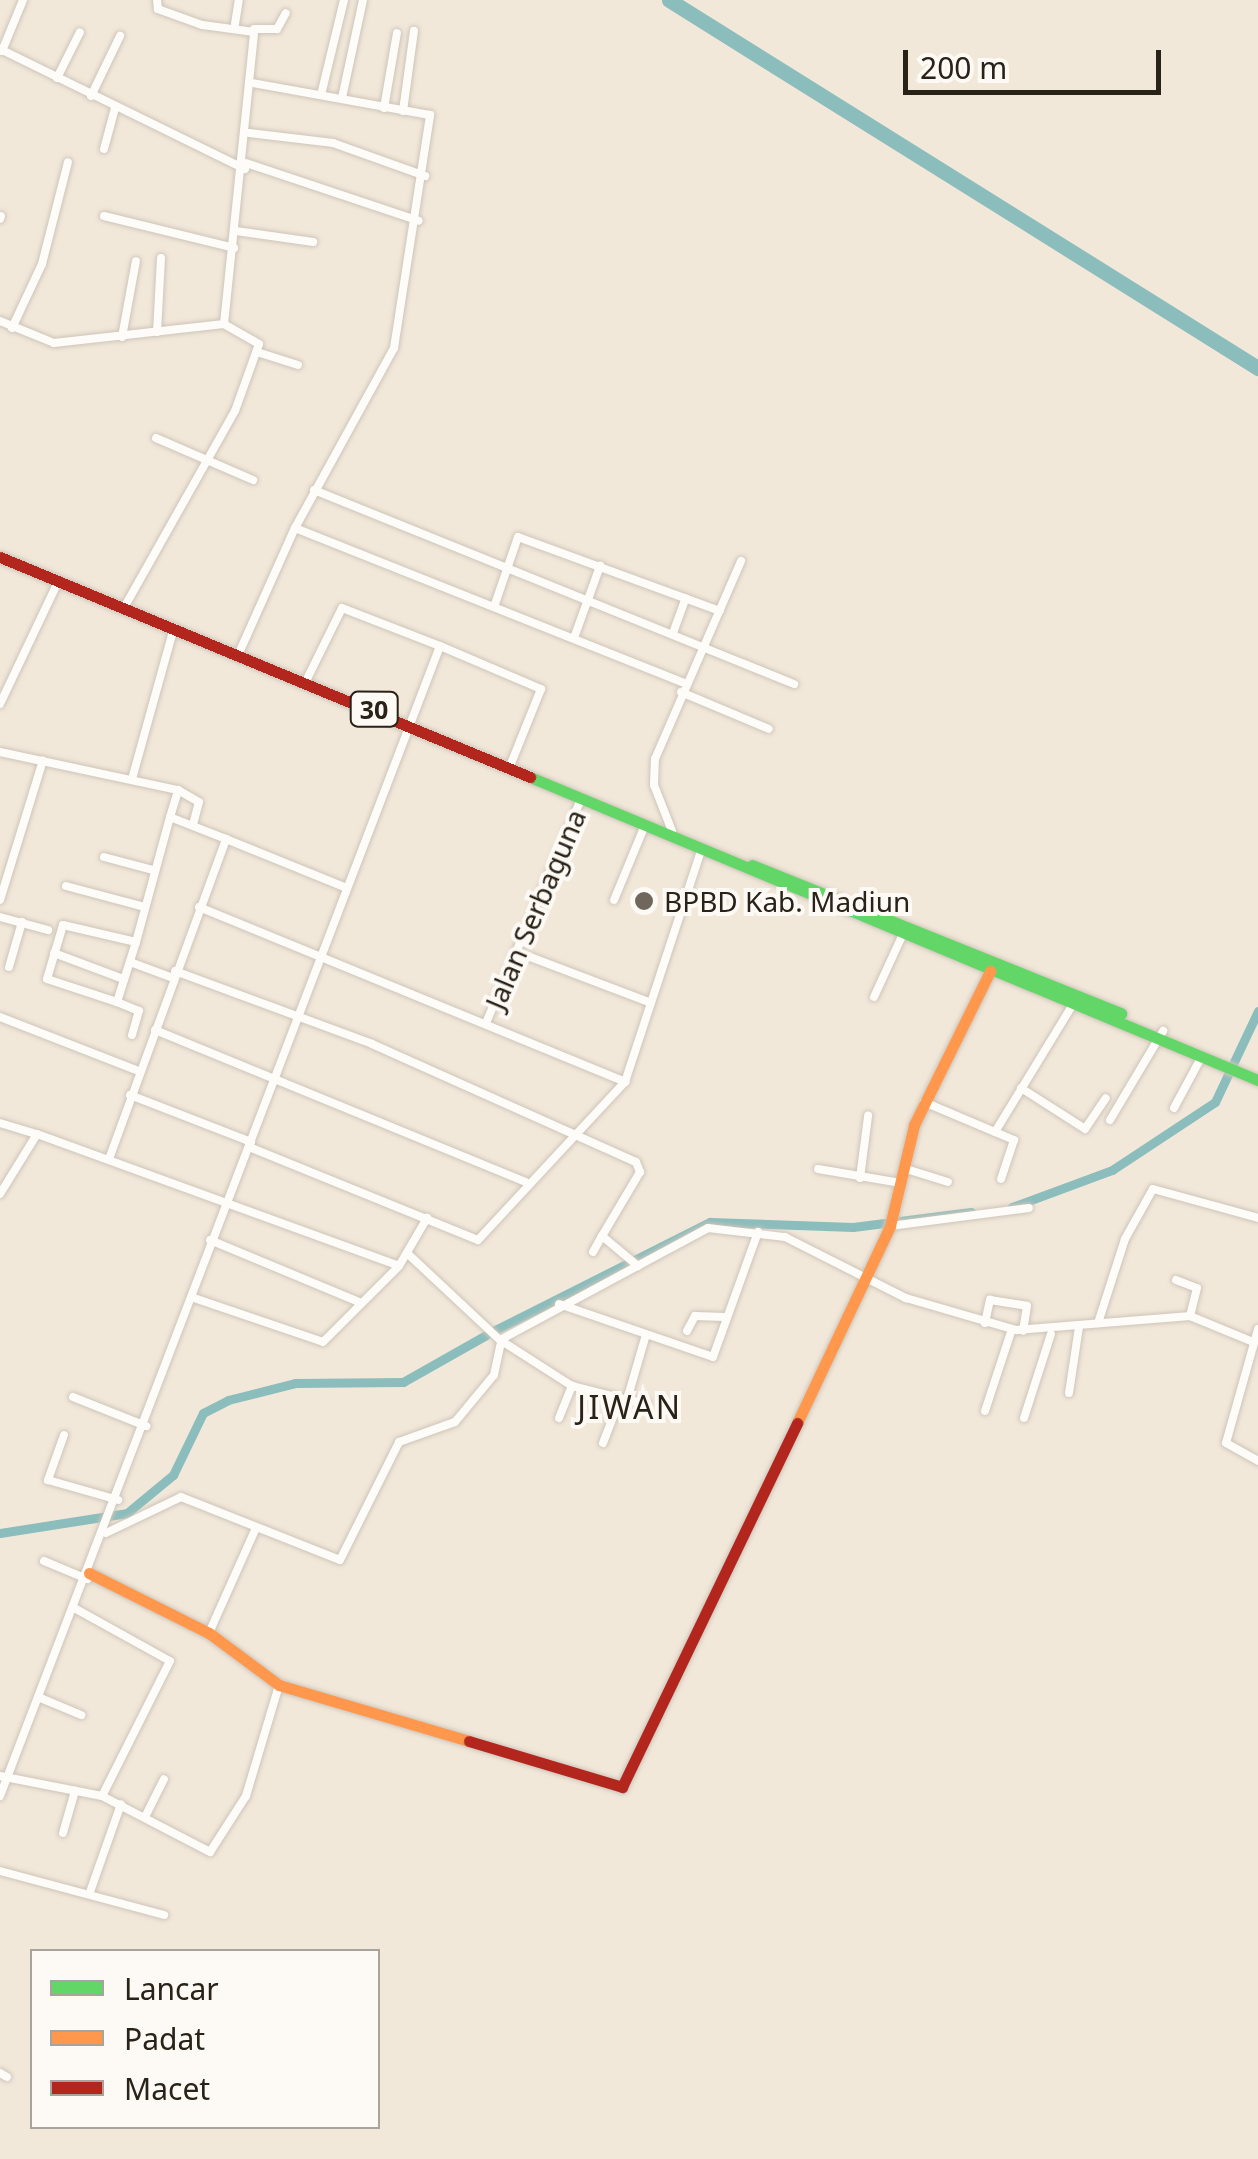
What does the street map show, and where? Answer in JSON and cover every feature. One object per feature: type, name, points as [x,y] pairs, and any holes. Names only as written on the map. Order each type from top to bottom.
[{"type":"main road","name":"30","points":[[0,557],[703,843],[1241,1068],[1258,1080]]},
{"type":"main road","name":"30","points":[[857,909],[903,934],[1073,1004],[1161,1035],[1202,1056],[1241,1068]]},
{"type":"main road","points":[[88,1576],[209,1633],[278,1685],[622,1787],[866,1280],[892,1220],[924,1102],[990,970]]},
{"type":"street","points":[[23,0],[1,50],[115,108],[245,166],[419,221]]},
{"type":"street","points":[[156,0],[158,10],[202,24],[235,24],[254,30],[277,29],[286,14]]},
{"type":"street","points":[[235,24],[238,0]]},
{"type":"street","points":[[321,95],[344,0]]},
{"type":"street","points":[[342,98],[363,0]]},
{"type":"street","points":[[224,324],[249,133],[254,30]]},
{"type":"street","points":[[403,111],[414,31]]},
{"type":"street","points":[[56,78],[80,32]]},
{"type":"street","points":[[384,108],[397,33]]},
{"type":"street","points":[[91,96],[120,36]]},
{"type":"street","points":[[239,654],[314,490],[394,348],[419,221],[430,115],[253,84]]},
{"type":"street","points":[[104,149],[115,108]]},
{"type":"street","points":[[249,133],[333,143],[425,176]]},
{"type":"street","points":[[12,328],[42,264],[68,162]]},
{"type":"street","points":[[104,216],[234,248]]},
{"type":"street","points":[[236,231],[313,242]]},
{"type":"street","points":[[157,332],[161,258]]},
{"type":"street","points":[[122,337],[136,261]]},
{"type":"street","points":[[0,321],[54,342],[224,324],[253,333],[257,352],[208,462],[126,606]]},
{"type":"street","points":[[257,352],[298,365]]},
{"type":"street","points":[[156,438],[253,480]]},
{"type":"street","points":[[314,490],[794,684]]},
{"type":"street","points":[[295,528],[574,638],[770,728]]},
{"type":"street","points":[[494,607],[518,537],[720,610]]},
{"type":"street","points":[[672,831],[652,770],[682,688],[741,561]]},
{"type":"street","points":[[574,638],[600,566]]},
{"type":"street","points":[[0,704],[58,580]]},
{"type":"street","points":[[673,633],[686,598]]},
{"type":"street","points":[[306,681],[342,608],[440,646],[542,689],[510,766]]},
{"type":"street","points":[[132,779],[174,628]]},
{"type":"street","points":[[0,1796],[3,1776],[111,1521],[210,1240],[440,646]]},
{"type":"street","points":[[0,677],[11,681]]},
{"type":"street","points":[[0,752],[178,790],[199,802],[193,826]]},
{"type":"street","points":[[0,900],[43,760]]},
{"type":"street","points":[[117,1002],[178,790]]},
{"type":"street","name":"Jalan Serbaguna","points":[[486,1023],[583,795]]},
{"type":"street","points":[[170,817],[344,887]]},
{"type":"street","points":[[614,900],[646,821]]},
{"type":"street","points":[[109,1159],[136,1070],[155,1030],[226,839]]},
{"type":"street","points":[[130,1095],[478,1240],[572,1131],[626,1082],[703,843]]},
{"type":"street","points":[[104,857],[153,870]]},
{"type":"street","points":[[66,886],[145,907]]},
{"type":"street","points":[[199,908],[626,1082]]},
{"type":"street","points":[[0,916],[48,930]]},
{"type":"street","points":[[9,967],[22,922]]},
{"type":"street","points":[[132,1035],[138,1010],[47,979],[66,924],[136,942]]},
{"type":"street","points":[[874,997],[903,934]]},
{"type":"street","points":[[517,952],[652,1003]]},
{"type":"street","points":[[54,953],[123,979]]},
{"type":"street","points":[[130,962],[296,1015],[572,1131],[641,1167],[593,1252]]},
{"type":"street","points":[[995,1132],[1073,1004]]},
{"type":"street","points":[[0,1017],[136,1070]]},
{"type":"street","points":[[155,1030],[526,1182]]},
{"type":"street","points":[[1110,1120],[1161,1035]]},
{"type":"street","points":[[1174,1108],[1202,1056]]},
{"type":"street","points":[[1022,1088],[1085,1128],[1106,1098]]},
{"type":"street","points":[[924,1102],[1015,1142],[1001,1179]]},
{"type":"street","points":[[860,1178],[868,1116]]},
{"type":"street","points":[[0,1122],[228,1198],[400,1266]]},
{"type":"street","points":[[0,1194],[36,1134]]},
{"type":"street","points":[[818,1168],[901,1183]]},
{"type":"street","points":[[903,1168],[948,1182]]},
{"type":"street","points":[[1099,1320],[1124,1239],[1153,1189],[1258,1218]]},
{"type":"street","points":[[892,1220],[1029,1208]]},
{"type":"street","points":[[191,1297],[314,1344],[400,1266],[428,1218]]},
{"type":"street","points":[[106,1532],[181,1497],[255,1530],[340,1560],[399,1442],[455,1422],[494,1375],[500,1343],[559,1304],[708,1228],[758,1232],[866,1280],[985,1324],[1051,1334],[1099,1320],[1190,1316],[1253,1342]]},
{"type":"street","points":[[559,1304],[645,1338],[713,1357],[758,1232]]},
{"type":"street","points":[[602,1236],[637,1265]]},
{"type":"street","points":[[210,1240],[361,1303]]},
{"type":"street","points":[[408,1254],[500,1343],[572,1386],[648,1403]]},
{"type":"street","points":[[1176,1280],[1197,1288],[1190,1316]]},
{"type":"street","points":[[985,1324],[990,1300],[1027,1306],[1023,1331]]},
{"type":"street","points":[[687,1332],[695,1316],[724,1318]]},
{"type":"street","points":[[1069,1393],[1079,1327]]},
{"type":"street","points":[[985,1411],[1012,1329]]},
{"type":"street","points":[[1258,1329],[1226,1443],[1258,1461]]},
{"type":"street","points":[[1024,1418],[1051,1334]]},
{"type":"street","points":[[603,1443],[624,1400],[645,1338]]},
{"type":"street","points":[[559,1418],[572,1386]]},
{"type":"street","points":[[73,1397],[146,1426]]},
{"type":"street","points":[[64,1435],[48,1480],[117,1503]]},
{"type":"street","points":[[209,1633],[255,1530]]},
{"type":"street","points":[[44,1560],[88,1576]]},
{"type":"street","points":[[76,1609],[170,1662],[102,1796]]},
{"type":"street","points":[[3,1776],[102,1796],[215,1848],[246,1796],[278,1685]]},
{"type":"street","points":[[38,1697],[81,1715]]},
{"type":"street","points":[[146,1815],[164,1779]]},
{"type":"street","points":[[63,1832],[75,1791]]},
{"type":"street","points":[[90,1892],[121,1804]]},
{"type":"street","points":[[0,1871],[90,1892],[164,1915]]},
{"type":"waterway","points":[[669,0],[1258,368]]},
{"type":"waterway","points":[[1012,1207],[1112,1170],[1215,1102],[1258,1011]]},
{"type":"waterway","points":[[495,1330],[710,1222],[853,1227],[971,1212]]},
{"type":"waterway","points":[[0,1533],[127,1513],[173,1475],[203,1413],[228,1400],[295,1383],[403,1382],[486,1335]]},
{"type":"traffic: fast","points":[[530,777],[1258,1080]]},
{"type":"traffic: fast","points":[[752,865],[1121,1013]]},
{"type":"traffic: slow","points":[[797,1423],[890,1226],[914,1125],[990,971]]},
{"type":"traffic: slow","points":[[89,1573],[209,1633],[279,1685],[469,1741]]},
{"type":"traffic: jam","points":[[0,557],[530,777]]},
{"type":"traffic: jam","points":[[469,1741],[622,1787],[797,1423]]},
{"type":"place","name":"BPBD Kab. Madiun","points":[[644,901]]},
{"type":"district","name":"JIWAN","points":[[630,1407]]}]
